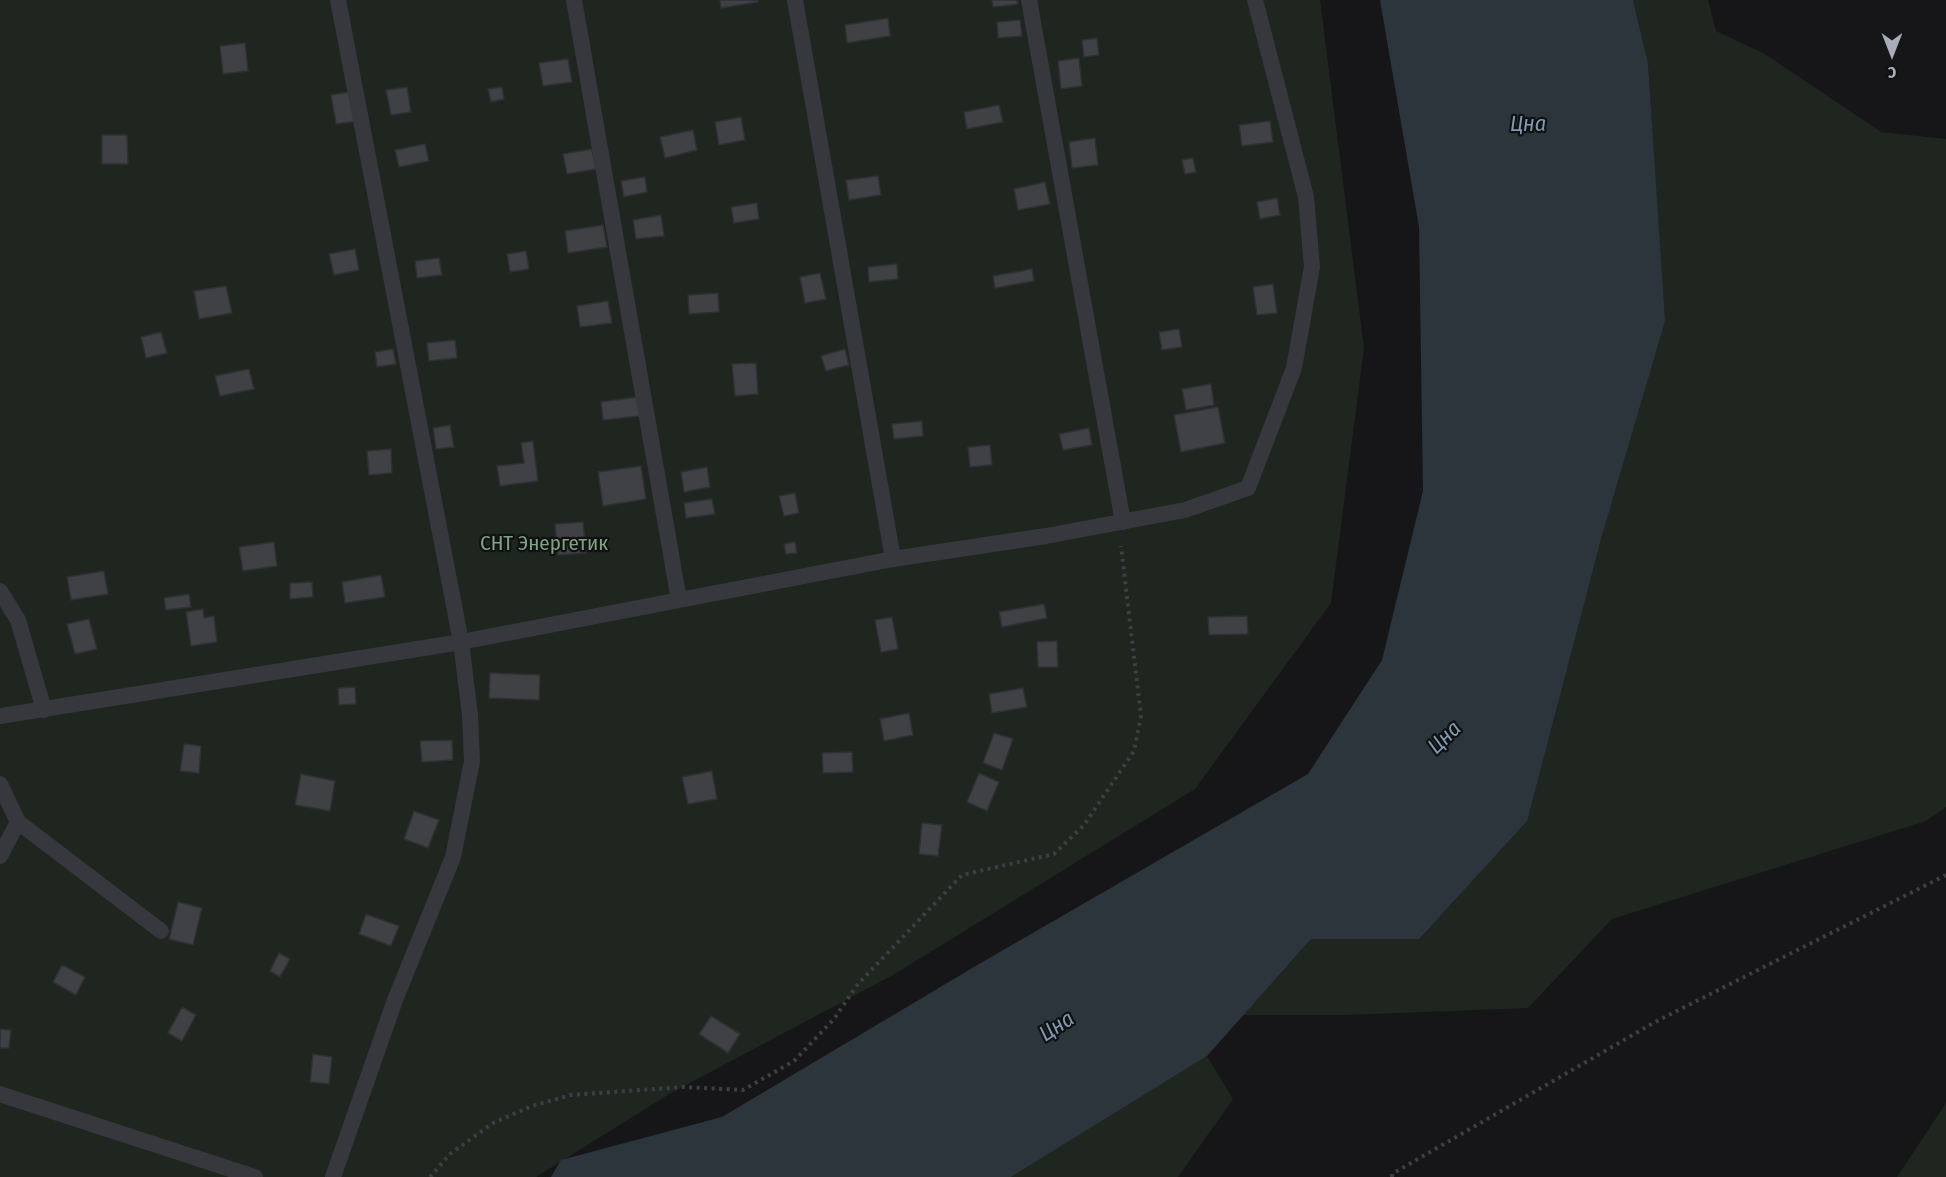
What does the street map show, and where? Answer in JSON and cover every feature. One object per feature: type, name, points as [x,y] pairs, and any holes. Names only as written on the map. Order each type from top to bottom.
[{"type":"lane","points":[[333,1177],[395,1000],[453,857],[472,761],[471,715],[461,642],[338,0]]},
{"type":"lane","points":[[574,0],[679,600]]},
{"type":"lane","points":[[795,0],[893,559]]},
{"type":"lane","points":[[1029,0],[1124,522]]},
{"type":"lane","points":[[0,716],[461,642],[893,559],[1124,522],[1185,510],[1248,489],[1294,368],[1312,267],[1306,197],[1255,0]]},
{"type":"lane","points":[[0,591],[18,620],[44,710]]},
{"type":"lane","points":[[0,784],[18,822],[161,931]]},
{"type":"lane","points":[[0,856],[18,822]]},
{"type":"lane","points":[[0,1095],[255,1177]]},
{"type":"path","points":[[430,1177],[450,1154],[493,1123],[532,1106],[571,1095],[683,1087],[743,1090],[794,1061],[834,1019],[857,985],[962,875],[1054,854],[1084,825],[1134,751],[1141,716],[1121,552],[1124,522]]},
{"type":"path","points":[[1392,1177],[1392,1174],[1655,1022],[1946,875]]},
{"type":"green space","name":"СНТ Энергетик","points":[[0,0],[1320,0],[1364,348],[1331,603],[1195,789],[893,975],[671,1093],[536,1177],[0,1177]]},
{"type":"green space","points":[[1633,0],[1708,0],[1716,31],[1765,54],[1881,132],[1946,139],[1946,807],[1926,821],[1612,919],[1528,1008],[1346,1015],[1243,1015],[1311,939],[1419,939],[1601,539],[1664,321],[1648,63]]},
{"type":"green space","points":[[1207,1056],[1233,1099],[1178,1177],[1011,1177]]},
{"type":"green space","points":[[1946,1103],[1946,1177],[1897,1177]]},
{"type":"water","name":"Цна","points":[[1380,0],[1633,0],[1648,63],[1665,321],[1601,539],[1527,821],[1419,939],[1311,939],[1207,1056],[1011,1177],[551,1177],[561,1160],[722,1117],[979,964],[1308,774],[1382,660],[1423,491],[1419,227]]},
{"type":"building","points":[[720,0],[758,0],[758,2],[721,8]]},
{"type":"building","points":[[992,0],[1017,0],[1018,4],[993,7]]},
{"type":"building","points":[[888,18],[890,36],[847,43],[845,25]]},
{"type":"building","points":[[1020,20],[1022,36],[998,38],[997,22]]},
{"type":"building","points":[[1097,38],[1099,55],[1084,57],[1082,40]]},
{"type":"building","points":[[245,43],[248,71],[223,74],[220,46]]},
{"type":"building","points":[[1079,58],[1082,86],[1061,89],[1058,61]]},
{"type":"building","points":[[568,59],[572,82],[543,86],[539,63]]},
{"type":"building","points":[[407,87],[411,112],[391,115],[386,90]]},
{"type":"building","points":[[502,87],[504,99],[491,102],[488,89]]},
{"type":"building","points":[[354,91],[358,121],[336,124],[331,95]]},
{"type":"building","points":[[999,105],[1003,122],[967,129],[964,112]]},
{"type":"building","points":[[741,117],[745,140],[719,145],[715,122]]},
{"type":"building","points":[[1270,121],[1273,142],[1242,146],[1239,125]]},
{"type":"building","points":[[693,130],[697,150],[665,158],[660,137]]},
{"type":"building","points":[[102,135],[127,135],[128,164],[102,164]]},
{"type":"building","points":[[1095,138],[1098,165],[1072,168],[1069,142]]},
{"type":"building","points":[[425,144],[429,161],[399,167],[395,150]]},
{"type":"building","points":[[592,149],[596,169],[567,174],[563,154]]},
{"type":"building","points":[[1193,158],[1196,172],[1185,174],[1182,160]]},
{"type":"building","points":[[878,176],[881,195],[849,200],[846,180]]},
{"type":"building","points":[[645,177],[647,192],[624,197],[621,181]]},
{"type":"building","points":[[1045,182],[1050,204],[1018,210],[1014,189]]},
{"type":"building","points":[[1277,198],[1280,215],[1260,219],[1257,202]]},
{"type":"building","points":[[757,203],[759,219],[734,223],[731,207]]},
{"type":"building","points":[[661,215],[664,236],[636,239],[633,220]]},
{"type":"building","points":[[603,225],[607,247],[568,253],[565,231]]},
{"type":"building","points":[[355,249],[359,270],[334,275],[329,254]]},
{"type":"building","points":[[526,251],[529,269],[510,272],[507,254]]},
{"type":"building","points":[[439,258],[442,275],[417,278],[415,261]]},
{"type":"building","points":[[897,264],[898,279],[869,282],[868,267]]},
{"type":"building","points":[[1032,269],[1034,281],[995,288],[993,276]]},
{"type":"building","points":[[820,273],[826,299],[805,303],[800,277]]},
{"type":"building","points":[[1273,284],[1277,313],[1257,315],[1253,287]]},
{"type":"building","points":[[226,286],[232,313],[199,319],[194,291]]},
{"type":"building","points":[[718,293],[719,312],[689,314],[688,295]]},
{"type":"building","points":[[608,301],[612,323],[580,327],[577,306]]},
{"type":"building","points":[[1179,329],[1182,347],[1162,350],[1159,332]]},
{"type":"building","points":[[161,332],[167,353],[146,358],[141,337]]},
{"type":"building","points":[[455,340],[457,358],[429,361],[427,343]]},
{"type":"building","points":[[393,349],[396,364],[377,367],[375,352]]},
{"type":"building","points":[[845,349],[849,365],[826,371],[821,356]]},
{"type":"building","points":[[756,363],[758,394],[735,396],[732,364]]},
{"type":"building","points":[[249,369],[254,389],[220,396],[215,376]]},
{"type":"building","points":[[1211,384],[1214,405],[1186,410],[1182,389]]},
{"type":"building","points":[[637,397],[640,416],[603,420],[601,402]]},
{"type":"building","points":[[1218,407],[1225,443],[1181,452],[1174,415]]},
{"type":"building","points":[[922,421],[923,436],[894,439],[892,424]]},
{"type":"building","points":[[450,425],[454,447],[436,449],[433,428]]},
{"type":"building","points":[[1089,428],[1092,445],[1063,450],[1059,434]]},
{"type":"building","points":[[533,441],[538,481],[500,486],[497,466],[524,463],[521,443]]},
{"type":"building","points":[[990,445],[992,465],[970,467],[968,447]]},
{"type":"building","points":[[391,449],[392,473],[369,475],[367,451]]},
{"type":"building","points":[[641,466],[646,499],[603,506],[598,472]]},
{"type":"building","points":[[707,467],[710,487],[684,492],[681,472]]},
{"type":"building","points":[[795,493],[799,513],[784,516],[779,496]]},
{"type":"building","points":[[712,499],[715,514],[686,518],[684,503]]},
{"type":"building","points":[[583,522],[586,553],[558,555],[555,524]]},
{"type":"building","points":[[274,542],[277,566],[243,571],[239,547]]},
{"type":"building","points":[[795,542],[797,553],[786,554],[784,544]]},
{"type":"building","points":[[104,571],[108,594],[71,600],[67,577]]},
{"type":"building","points":[[381,575],[385,597],[345,603],[342,582]]},
{"type":"building","points":[[312,582],[313,597],[290,599],[290,583]]},
{"type":"building","points":[[189,594],[191,607],[166,610],[164,598]]},
{"type":"building","points":[[1044,604],[1047,618],[1002,627],[999,612]]},
{"type":"building","points":[[203,609],[204,618],[214,616],[217,642],[191,646],[186,612]]},
{"type":"building","points":[[1247,616],[1248,634],[1209,635],[1208,617]]},
{"type":"building","points":[[892,617],[898,649],[881,652],[875,620]]},
{"type":"building","points":[[89,619],[97,649],[75,654],[67,624]]},
{"type":"building","points":[[1057,641],[1058,667],[1038,667],[1037,642]]},
{"type":"building","points":[[490,673],[540,675],[539,700],[489,698]]},
{"type":"building","points":[[355,687],[356,704],[339,705],[338,688]]},
{"type":"building","points":[[1023,688],[1027,707],[992,713],[989,694]]},
{"type":"building","points":[[909,713],[913,735],[884,741],[880,719]]},
{"type":"building","points":[[994,733],[1013,739],[1002,770],[983,763]]},
{"type":"building","points":[[452,740],[453,760],[422,762],[420,741]]},
{"type":"building","points":[[184,744],[201,746],[199,773],[180,771]]},
{"type":"building","points":[[852,752],[853,772],[823,773],[822,753]]},
{"type":"building","points":[[712,771],[717,799],[688,804],[682,777]]},
{"type":"building","points":[[979,773],[999,782],[987,811],[967,802]]},
{"type":"building","points":[[301,774],[335,781],[330,811],[295,805]]},
{"type":"building","points":[[414,811],[439,820],[428,848],[404,839]]},
{"type":"building","points":[[922,823],[942,825],[938,856],[919,854]]},
{"type":"building","points":[[178,902],[202,908],[193,945],[169,939]]},
{"type":"building","points":[[366,914],[399,926],[391,946],[359,934]]},
{"type":"building","points":[[279,953],[290,959],[280,977],[270,971]]},
{"type":"building","points":[[62,965],[85,977],[76,995],[53,982]]},
{"type":"building","points":[[182,1007],[196,1015],[182,1041],[168,1033]]},
{"type":"building","points":[[711,1016],[740,1034],[728,1053],[699,1034]]},
{"type":"building","points":[[0,1029],[11,1030],[9,1048],[0,1048]]},
{"type":"building","points":[[313,1054],[332,1057],[329,1084],[310,1082]]}]
